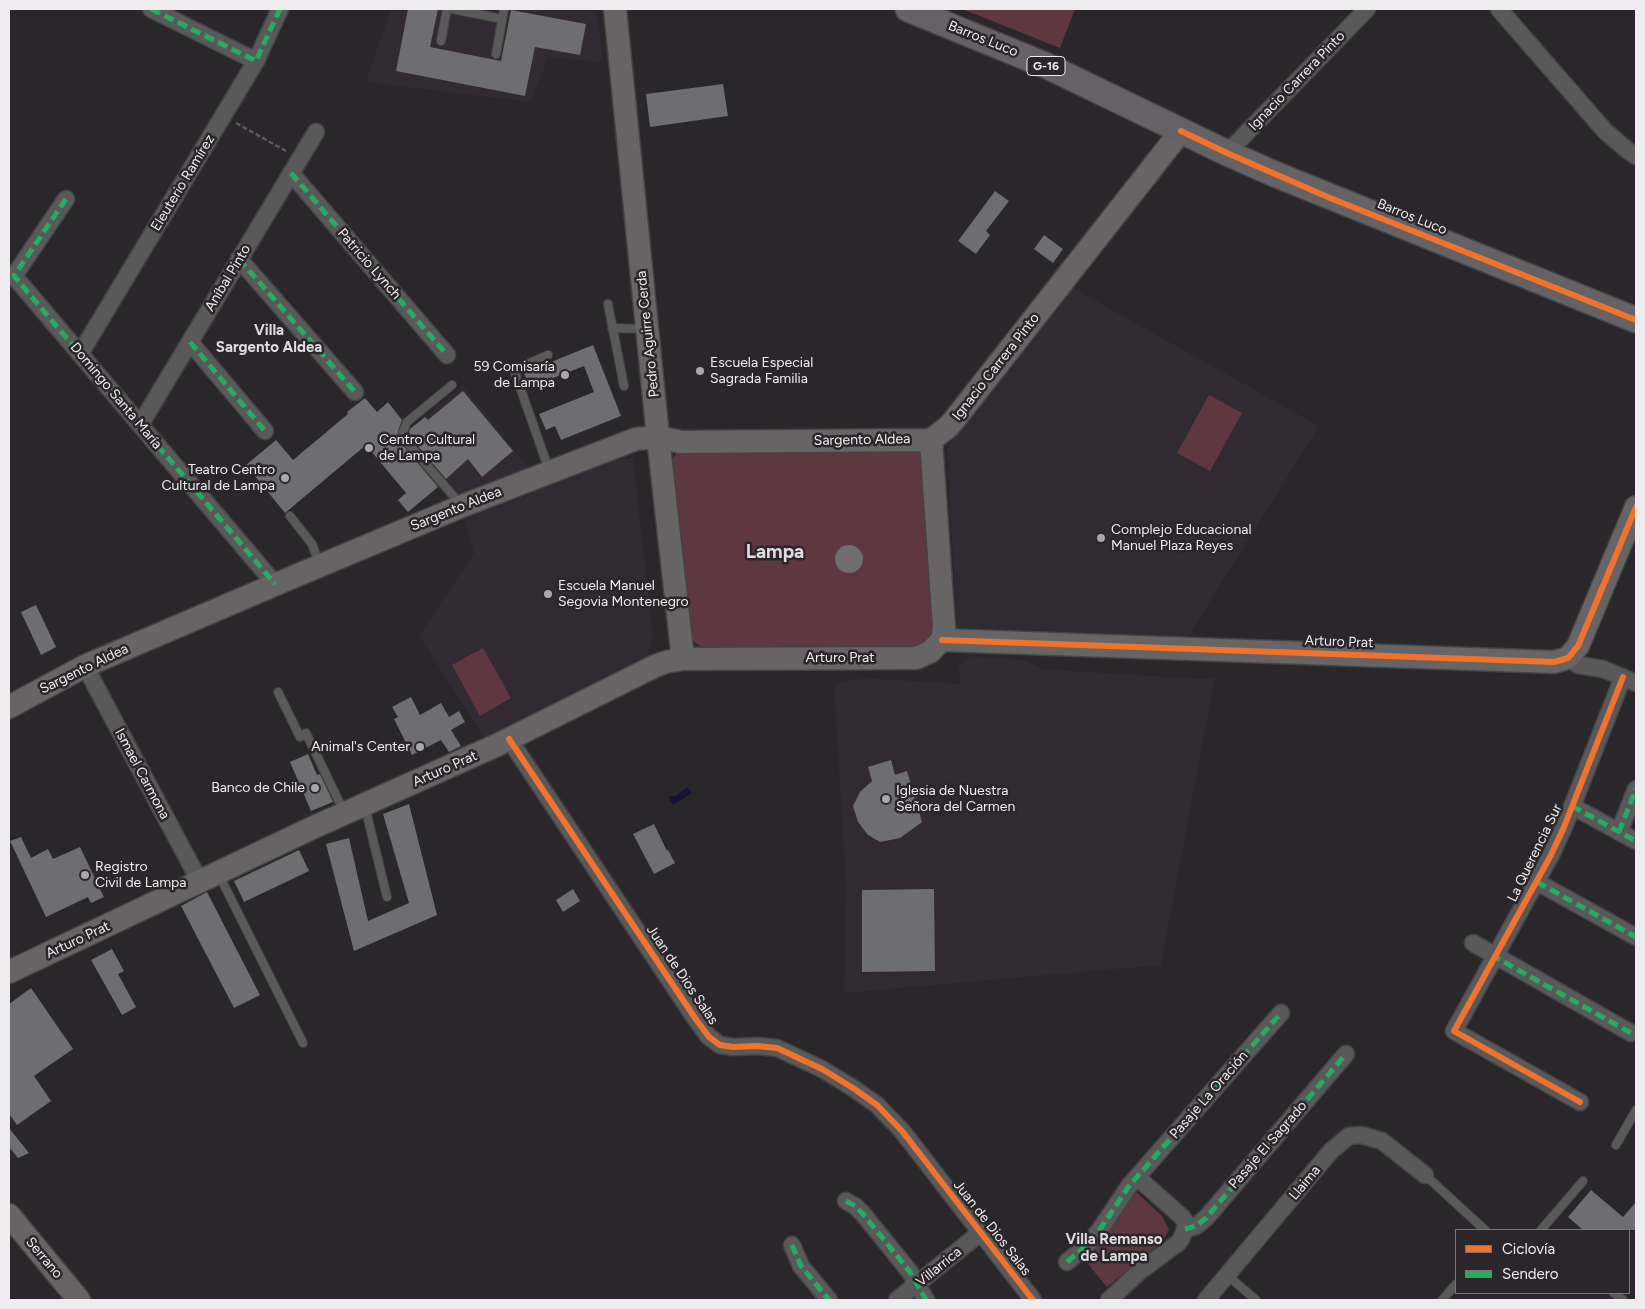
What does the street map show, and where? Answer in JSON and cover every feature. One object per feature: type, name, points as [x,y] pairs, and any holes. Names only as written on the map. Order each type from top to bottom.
[{"type":"main road","name":"Pedro Aguirre Cerda","points":[[615,9],[658,437],[683,659]]},
{"type":"main road","name":"Barros Luco","points":[[908,9],[1045,65],[1227,153],[1330,198],[1636,320]]},
{"type":"main road","name":"Ignacio Carrera Pinto","points":[[931,440],[955,419],[1181,131]]},
{"type":"main road","name":"Sargento Aldea","points":[[9,707],[85,666],[275,584],[462,506],[636,439],[658,437],[681,442],[931,440]]},
{"type":"main road","points":[[931,440],[944,628],[942,640]]},
{"type":"main road","points":[[1568,658],[1578,646],[1636,507]]},
{"type":"main road","name":"Arturo Prat","points":[[9,972],[354,809],[434,775],[510,739],[655,666],[683,659],[916,658],[930,652],[942,640],[1544,662],[1554,662],[1568,658]]},
{"type":"main road","name":"Serrano","points":[[9,1215],[79,1300]]},
{"type":"street","points":[[151,9],[256,61]]},
{"type":"street","name":"Eleuterio Ramírez","points":[[80,354],[256,61],[280,9]]},
{"type":"street","name":"Ignacio Carrera Pinto","points":[[1227,153],[1367,9]]},
{"type":"street","points":[[1499,9],[1606,132],[1636,156]]},
{"type":"street","name":"Aníbal Pinto","points":[[140,425],[316,132]]},
{"type":"street","name":"Patricio Lynch","points":[[291,173],[447,355]]},
{"type":"street","name":"Domingo Santa María","points":[[66,199],[14,276],[275,584]]},
{"type":"street","points":[[239,259],[355,392]]},
{"type":"street","points":[[190,342],[265,431]]},
{"type":"street","points":[[1568,658],[1578,665],[1603,669],[1630,680]]},
{"type":"street","name":"Ismael Carmona","points":[[85,666],[209,878]]},
{"type":"street","name":"La Querencia Sur","points":[[1580,1102],[1454,1031],[1551,855],[1630,680]]},
{"type":"street","name":"Juan de Dios Salas","points":[[510,739],[695,1018],[709,1036],[720,1045],[777,1048],[822,1069],[865,1096],[884,1111],[902,1131],[1033,1300]]},
{"type":"street","points":[[1619,832],[1636,788]]},
{"type":"street","points":[[1572,806],[1636,841]]},
{"type":"street","points":[[1537,882],[1636,937]]},
{"type":"street","points":[[1473,944],[1631,1033]]},
{"type":"street","name":"Pasaje La Oración","points":[[1067,1262],[1099,1231],[1121,1195],[1281,1013]]},
{"type":"street","name":"Pasaje El Sagrado","points":[[1186,1229],[1196,1226],[1206,1218],[1346,1054]]},
{"type":"street","name":"Llaima","points":[[1206,1300],[1331,1151],[1349,1136],[1362,1135],[1382,1141],[1425,1176]]},
{"type":"street","points":[[1109,1300],[1140,1271],[1178,1243],[1186,1229],[1186,1223],[1182,1217],[1137,1177]]},
{"type":"street","points":[[846,1202],[855,1206],[863,1214],[910,1272],[926,1300]]},
{"type":"street","name":"Villarrica","points":[[897,1300],[980,1233]]},
{"type":"street","points":[[792,1245],[801,1266],[829,1300]]},
{"type":"lane","points":[[441,41],[447,9]]},
{"type":"lane","points":[[453,9],[502,19]]},
{"type":"lane","points":[[496,54],[504,9]]},
{"type":"lane","points":[[608,304],[624,386]]},
{"type":"lane","points":[[612,328],[647,329]]},
{"type":"lane","points":[[548,355],[514,370],[550,472]]},
{"type":"lane","points":[[452,385],[407,422],[403,432],[406,441],[462,506]]},
{"type":"lane","points":[[290,516],[312,544],[320,565]]},
{"type":"lane","points":[[278,692],[300,737],[306,733],[354,809],[387,897]]},
{"type":"lane","points":[[209,878],[303,1043]]},
{"type":"lane","points":[[1616,1145],[1636,1110]]},
{"type":"lane","points":[[1425,1176],[1484,1229]]},
{"type":"lane","points":[[1542,1229],[1583,1181]]},
{"type":"lane","points":[[1227,1275],[1256,1300]]},
{"type":"lane","points":[[1442,1300],[1455,1285]]},
{"type":"path","points":[[223,115],[300,159]]},
{"type":"shaded area","points":[[391,9],[596,9],[603,62],[548,58],[530,102],[366,82]]},
{"type":"shaded area","points":[[962,9],[1075,9],[1060,48]]},
{"type":"shaded area","name":"Complejo Educacional Manuel Plaza Reyes","points":[[1073,288],[1319,426],[1188,637],[957,627],[947,448]]},
{"type":"shaded area","points":[[464,386],[528,468],[459,496],[405,434]]},
{"type":"shaded area","points":[[1209,395],[1242,413],[1210,471],[1177,453]]},
{"type":"shaded area","points":[[916,447],[927,453],[937,628],[920,649],[702,648],[691,639],[671,461],[676,454],[691,449]]},
{"type":"shaded area","name":"Escuela Manuel Segovia Montenegro","points":[[633,458],[653,637],[648,654],[484,737],[419,636],[474,553],[464,520],[619,459]]},
{"type":"shaded area","points":[[483,648],[511,698],[480,716],[452,665]]},
{"type":"shaded area","points":[[971,656],[1024,660],[1042,669],[1202,679],[1215,677],[1161,965],[844,993],[846,887],[834,684],[865,678],[960,684],[959,665]]},
{"type":"shaded area","points":[[687,787],[692,793],[673,805],[668,797],[676,796]]},
{"type":"shaded area","points":[[1135,1191],[1162,1216],[1169,1229],[1163,1241],[1107,1287],[1083,1258],[1114,1225],[1123,1205]]},
{"type":"building","points":[[408,9],[438,9],[430,47],[501,61],[511,10],[586,24],[580,55],[535,47],[525,96],[396,71]]},
{"type":"building","points":[[723,84],[728,116],[650,127],[646,94]]},
{"type":"building","points":[[995,191],[1009,201],[986,231],[990,235],[976,254],[958,241]]},
{"type":"building","points":[[1044,235],[1063,249],[1053,263],[1034,249]]},
{"type":"building","points":[[593,345],[621,416],[561,440],[555,426],[546,430],[539,414],[594,392],[584,366],[530,387],[524,373]]},
{"type":"building","points":[[463,391],[513,451],[482,477],[468,459],[446,479],[411,438],[409,432],[410,429],[425,417],[428,420]]},
{"type":"building","points":[[365,398],[377,412],[388,402],[402,420],[398,431],[401,443],[438,487],[408,512],[398,500],[406,493],[366,445],[285,513],[246,465],[276,440],[293,460]]},
{"type":"building","points":[[849,545],[859,549],[863,559],[859,569],[849,573],[839,569],[835,559],[839,549]]},
{"type":"building","points":[[36,605],[56,647],[41,655],[21,612]]},
{"type":"building","points":[[411,697],[420,715],[441,703],[449,717],[459,711],[465,722],[451,730],[461,746],[449,752],[441,740],[412,755],[394,719],[398,717],[392,707]]},
{"type":"building","name":"Banco de Chile","points":[[308,754],[317,775],[320,774],[333,802],[311,811],[290,762]]},
{"type":"building","name":"Iglesia de Nuestra Señora del Carmen","points":[[891,760],[895,775],[907,771],[922,822],[900,838],[880,842],[868,835],[858,822],[853,806],[860,792],[872,781],[868,767]]},
{"type":"building","points":[[409,804],[437,915],[354,951],[326,844],[349,838],[368,921],[409,903],[383,814]]},
{"type":"building","points":[[654,824],[675,863],[654,874],[633,834]]},
{"type":"building","points":[[21,837],[31,858],[48,849],[53,859],[80,847],[104,897],[91,903],[88,897],[46,917],[10,841]]},
{"type":"building","points":[[299,850],[309,871],[244,902],[234,881]]},
{"type":"building","points":[[573,889],[580,901],[563,912],[556,900]]},
{"type":"building","points":[[934,889],[935,971],[862,972],[862,890]]},
{"type":"building","points":[[207,892],[260,995],[234,1008],[181,906]]},
{"type":"building","points":[[112,949],[124,971],[118,974],[136,1007],[122,1015],[91,960]]},
{"type":"building","points":[[31,988],[73,1049],[34,1076],[51,1101],[17,1125],[9,1114],[9,1004]]},
{"type":"building","points":[[9,1128],[29,1153],[18,1158],[9,1147]]},
{"type":"building","points":[[1591,1190],[1623,1217],[1636,1202],[1636,1230],[1582,1229],[1568,1217]]},
{"type":"marked path","points":[[151,9],[256,61],[280,9]]},
{"type":"marked path","points":[[291,173],[447,355]]},
{"type":"marked path","points":[[66,199],[14,276],[275,584]]},
{"type":"marked path","points":[[239,259],[355,392]]},
{"type":"marked path","points":[[190,342],[265,431]]},
{"type":"marked path","points":[[1619,832],[1636,789]]},
{"type":"marked path","points":[[1572,806],[1636,841]]},
{"type":"marked path","points":[[1537,882],[1636,937]]},
{"type":"marked path","points":[[1493,961],[1495,957],[1631,1033]]},
{"type":"marked path","points":[[1067,1262],[1088,1244],[1129,1186],[1281,1013]]},
{"type":"marked path","points":[[1185,1229],[1196,1226],[1206,1218],[1346,1054]]},
{"type":"marked path","points":[[846,1201],[863,1214],[910,1272],[926,1300]]},
{"type":"marked path","points":[[792,1245],[801,1266],[829,1300]]},
{"type":"cycle path","points":[[1181,131],[1330,198],[1636,320]]},
{"type":"cycle path","points":[[942,640],[1554,662],[1568,658],[1578,646],[1636,507]]},
{"type":"cycle path","points":[[1580,1102],[1454,1031],[1551,855],[1564,827],[1623,677]]},
{"type":"cycle path","points":[[509,739],[709,1037],[720,1045],[777,1048],[822,1069],[877,1105],[902,1131],[1033,1300]]},
{"type":"place","name":"Escuela Especial Sagrada Familia","points":[[700,371]]},
{"type":"place","name":"59 Comisaría de Lampa","points":[[565,375]]},
{"type":"place","name":"Centro Cultural de Lampa","points":[[369,448]]},
{"type":"place","name":"Teatro Centro Cultural de Lampa","points":[[285,478]]},
{"type":"place","name":"Complejo Educacional Manuel Plaza Reyes","points":[[1101,538]]},
{"type":"place","name":"Escuela Manuel Segovia Montenegro","points":[[548,594]]},
{"type":"place","name":"Animal's Center","points":[[420,747]]},
{"type":"place","name":"Banco de Chile","points":[[315,788]]},
{"type":"place","name":"Iglesia de Nuestra Señora del Carmen","points":[[886,799]]},
{"type":"place","name":"Registro Civil de Lampa","points":[[85,875]]},
{"type":"district","name":"Villa Sargento Aldea","points":[[269,340]]},
{"type":"district","name":"Lampa","points":[[775,552]]},
{"type":"district","name":"Villa Remanso de Lampa","points":[[1114,1248]]}]
